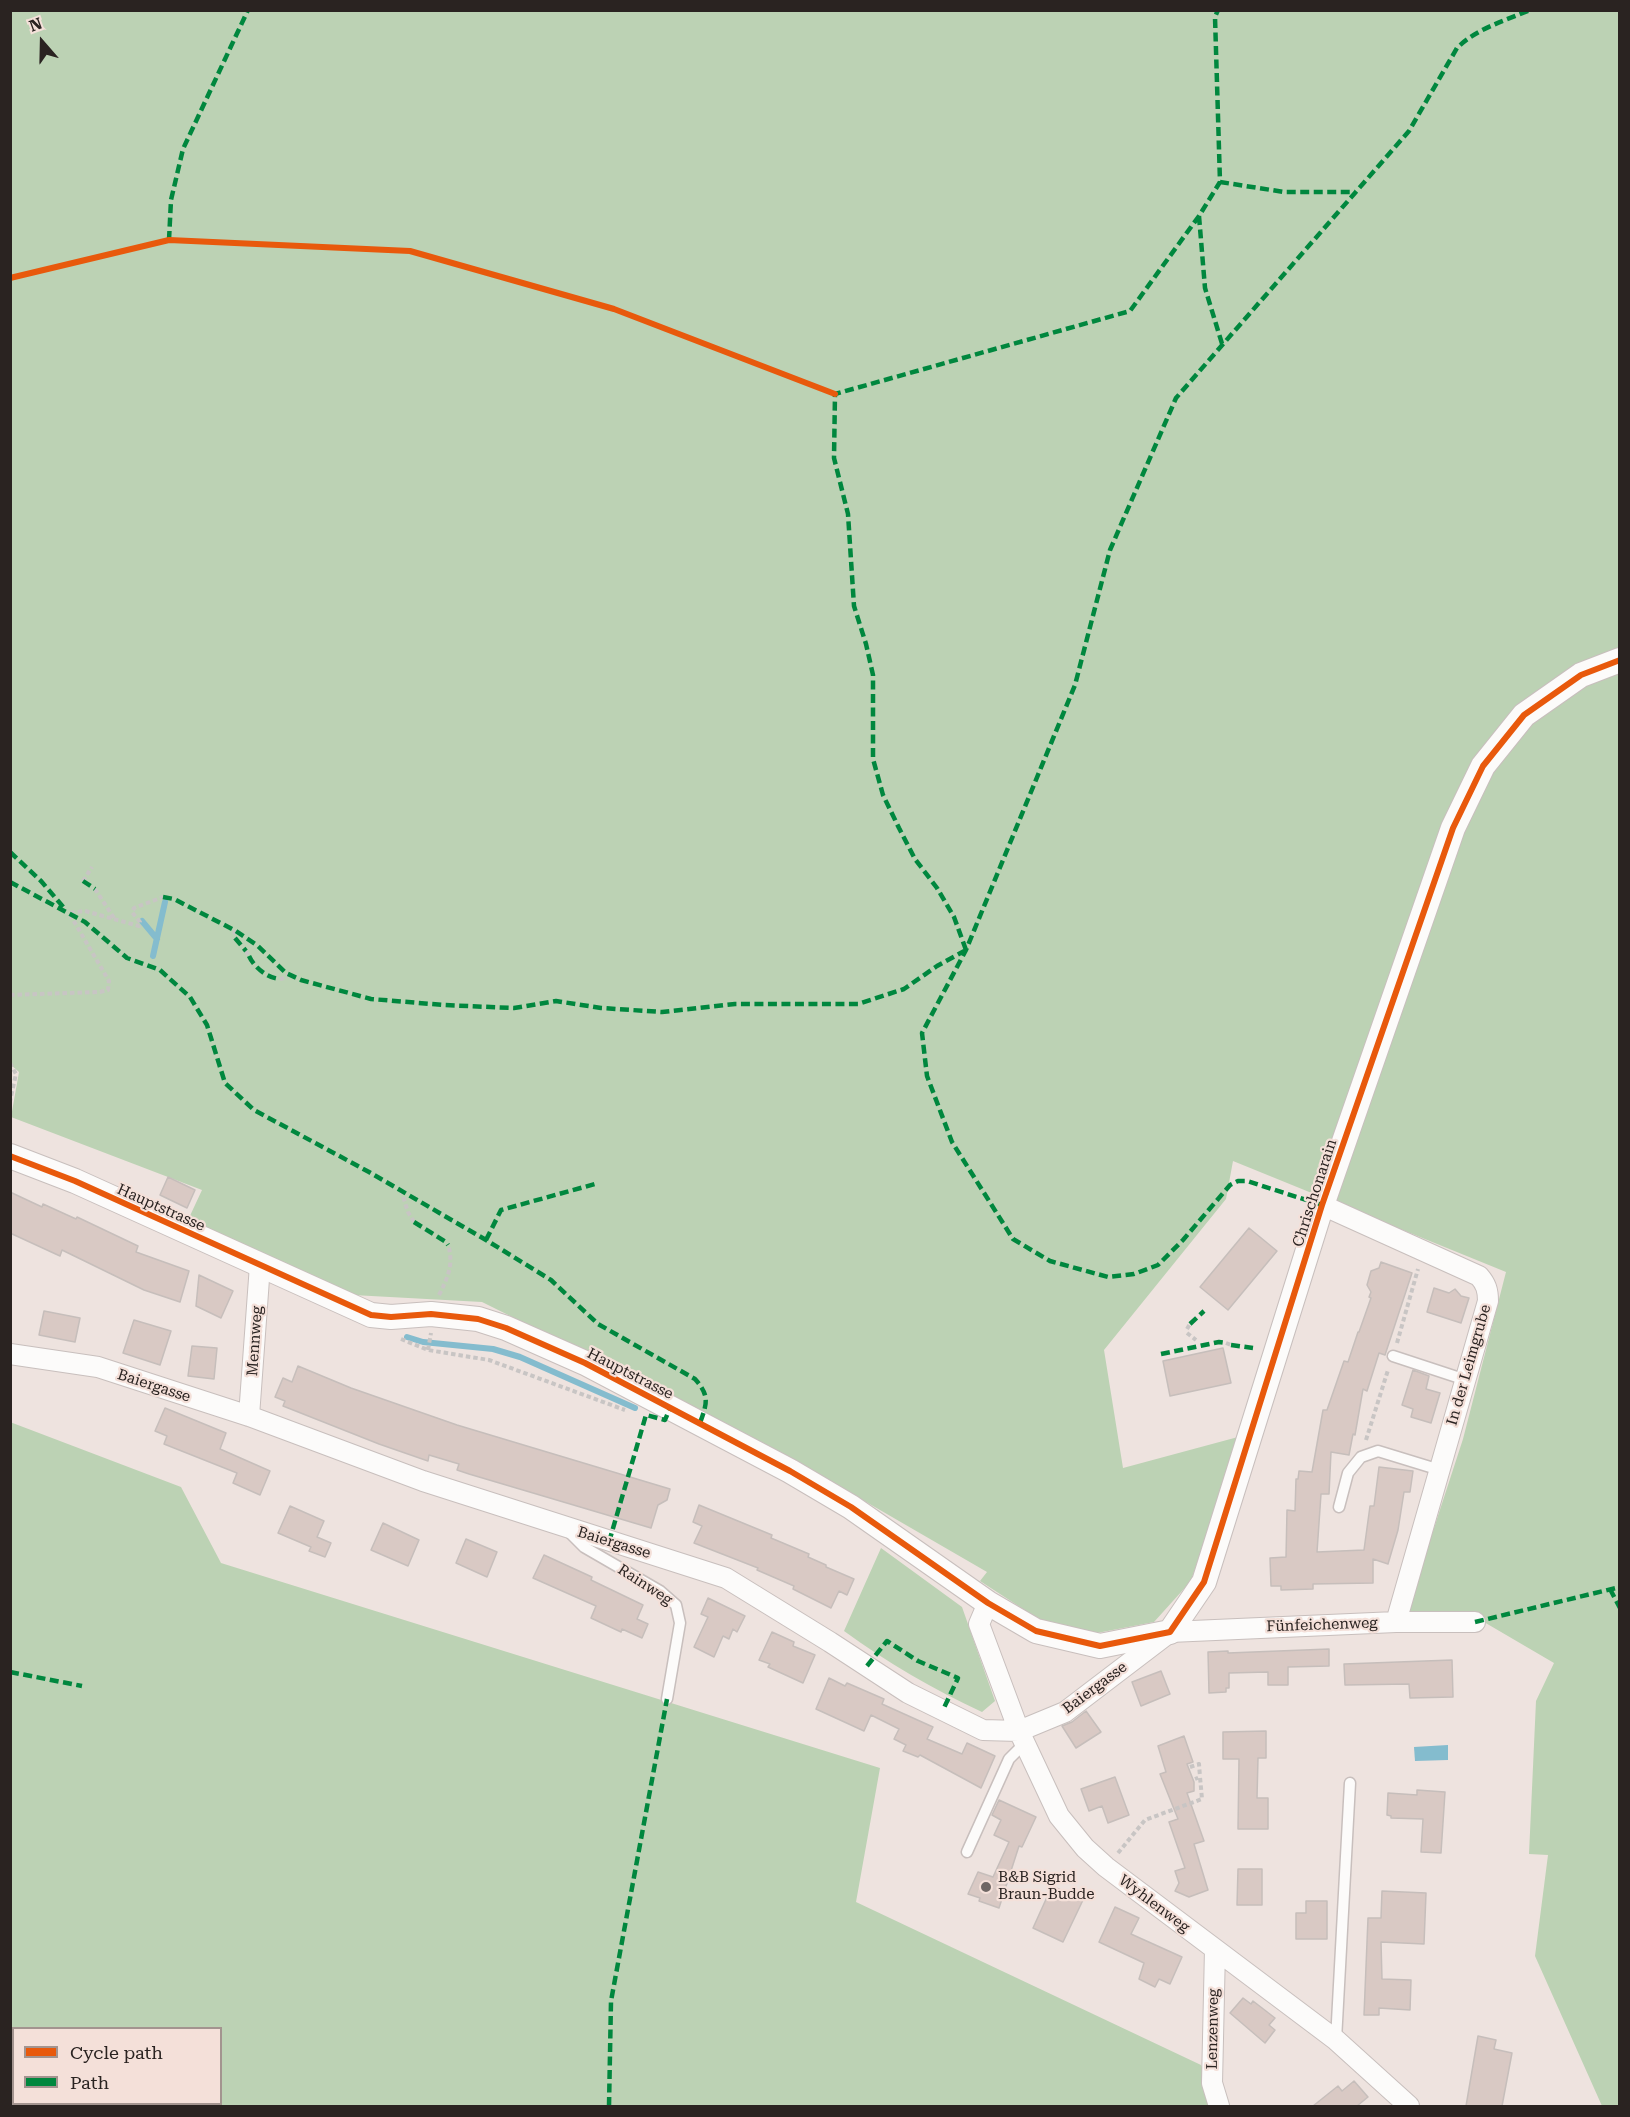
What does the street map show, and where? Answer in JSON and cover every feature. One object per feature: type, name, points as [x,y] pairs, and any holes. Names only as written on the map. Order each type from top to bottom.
[{"type":"street","name":"Chrischonarain","points":[[1170,1632],[1203,1582],[1322,1205],[1453,828],[1483,766],[1524,715],[1581,675],[1620,660]]},
{"type":"street","name":"Hauptstrasse","points":[[10,1156],[75,1181],[371,1315],[391,1317],[432,1314],[478,1319],[506,1328],[585,1363],[790,1471],[851,1506],[997,1608]]},
{"type":"street","name":"In der Leimgrube","points":[[1322,1205],[1479,1275],[1488,1291],[1488,1301],[1396,1622]]},
{"type":"street","name":"Mennweg","points":[[249,1416],[260,1265]]},
{"type":"street","name":"Baiergasse","points":[[10,1354],[98,1367],[249,1416],[423,1481],[726,1578],[908,1693],[983,1730],[1022,1737],[1065,1712],[1170,1632]]},
{"type":"street","points":[[997,1608],[1036,1631],[1100,1646],[1170,1632]]},
{"type":"street","name":"Wyhlenweg","points":[[997,1608],[979,1624],[1022,1737],[1059,1816],[1084,1848],[1336,2040],[1409,2106]]},
{"type":"street","name":"Fünfeichenweg","points":[[1170,1632],[1396,1622],[1475,1622]]},
{"type":"street","name":"Lenzenweg","points":[[1215,1949],[1212,2083],[1219,2106]]},
{"type":"lane","points":[[1393,1356],[1466,1380]]},
{"type":"lane","points":[[1339,1507],[1348,1473],[1361,1457],[1378,1451],[1440,1470]]},
{"type":"lane","name":"Rainweg","points":[[566,1528],[584,1547],[660,1591],[676,1605],[680,1623],[667,1699]]},
{"type":"lane","points":[[967,1852],[1009,1759],[1022,1737]]},
{"type":"lane","points":[[1336,2040],[1350,1783]]},
{"type":"path","points":[[83,881],[92,867]]},
{"type":"path","points":[[95,889],[114,919]]},
{"type":"path","points":[[10,995],[108,990],[109,981],[69,913],[86,911],[139,926],[140,922],[132,912],[134,908],[163,897]]},
{"type":"path","points":[[235,930],[236,938]]},
{"type":"path","points":[[280,979],[285,978],[288,974]]},
{"type":"path","points":[[10,1063],[16,1074],[10,1101]]},
{"type":"path","points":[[401,1191],[414,1222]]},
{"type":"path","points":[[432,1314],[433,1306],[451,1268],[448,1245]]},
{"type":"path","points":[[1188,1329],[1196,1340]]},
{"type":"path","points":[[396,1337],[428,1349],[489,1360],[629,1411]]},
{"type":"path","points":[[428,1349],[431,1340]]},
{"type":"path","points":[[1106,1867],[1145,1820],[1202,1799],[1199,1764],[1190,1767]]},
{"type":"path","points":[[1195,1779],[1200,1777]]},
{"type":"green space","points":[[11,11],[1619,11],[1619,2106],[1602,2106],[1535,1956],[1548,1855],[1529,1854],[1536,1701],[1554,1663],[1472,1615],[1406,1614],[1463,1439],[1506,1272],[1233,1161],[1226,1199],[1104,1350],[1123,1468],[1238,1437],[1191,1581],[1154,1622],[1097,1633],[1040,1620],[980,1581],[987,1572],[804,1466],[692,1406],[482,1302],[353,1295],[188,1220],[202,1190],[11,1117],[19,1072],[11,1065]]},
{"type":"green space","points":[[10,1422],[181,1487],[221,1563],[880,1768],[856,1902],[1201,2065],[1222,2106],[11,2106]]},
{"type":"green space","points":[[881,1548],[962,1607],[995,1701],[982,1712],[911,1675],[844,1631]]},
{"type":"water","points":[[1448,1745],[1448,1760],[1415,1761],[1414,1747]]},
{"type":"building","points":[[168,1177],[195,1190],[187,1208],[160,1195]]},
{"type":"building","points":[[10,1192],[42,1207],[43,1204],[76,1219],[77,1217],[138,1246],[136,1252],[189,1271],[180,1302],[144,1290],[62,1250],[60,1256],[10,1233]]},
{"type":"building","points":[[1249,1228],[1277,1251],[1228,1310],[1200,1287]]},
{"type":"building","points":[[1381,1262],[1412,1273],[1385,1355],[1379,1353],[1367,1391],[1363,1389],[1349,1455],[1331,1452],[1329,1494],[1321,1494],[1317,1552],[1364,1550],[1370,1506],[1374,1506],[1379,1467],[1413,1471],[1410,1492],[1404,1492],[1398,1530],[1388,1564],[1373,1559],[1373,1583],[1313,1584],[1313,1589],[1281,1590],[1281,1586],[1271,1586],[1270,1558],[1286,1557],[1287,1510],[1295,1511],[1296,1479],[1298,1479],[1299,1471],[1312,1472],[1323,1410],[1327,1410],[1344,1361],[1348,1362],[1371,1298],[1367,1285],[1371,1271],[1379,1268]]},
{"type":"building","points":[[199,1275],[233,1291],[221,1318],[196,1306]]},
{"type":"building","points":[[1434,1288],[1449,1293],[1455,1289],[1461,1296],[1469,1298],[1461,1323],[1427,1312]]},
{"type":"building","points":[[44,1311],[80,1318],[75,1342],[39,1335]]},
{"type":"building","points":[[134,1320],[171,1331],[160,1365],[123,1353]]},
{"type":"building","points":[[192,1346],[217,1348],[214,1379],[188,1376]]},
{"type":"building","points":[[1223,1348],[1231,1383],[1170,1396],[1163,1361]]},
{"type":"building","points":[[298,1366],[351,1388],[457,1425],[670,1489],[667,1500],[658,1505],[651,1528],[457,1470],[459,1464],[429,1455],[428,1461],[379,1444],[283,1406],[285,1401],[275,1397],[283,1378],[292,1382]]},
{"type":"building","points":[[1413,1370],[1429,1376],[1426,1389],[1440,1393],[1431,1423],[1411,1417],[1413,1409],[1402,1405]]},
{"type":"building","points":[[165,1408],[226,1433],[220,1449],[270,1471],[260,1495],[233,1483],[237,1473],[164,1444],[167,1436],[155,1431]]},
{"type":"building","points":[[699,1505],[772,1535],[771,1538],[809,1554],[808,1557],[826,1567],[854,1579],[847,1595],[839,1591],[831,1608],[793,1589],[794,1586],[757,1570],[758,1568],[694,1543],[702,1526],[693,1522]]},
{"type":"building","points":[[290,1506],[324,1521],[317,1537],[331,1543],[325,1557],[309,1551],[311,1547],[278,1533]]},
{"type":"building","points":[[383,1523],[419,1540],[408,1566],[371,1550]]},
{"type":"building","points":[[466,1539],[497,1552],[487,1577],[456,1563]]},
{"type":"building","points":[[544,1555],[592,1577],[591,1580],[643,1605],[637,1619],[648,1624],[642,1638],[622,1629],[621,1632],[591,1618],[596,1606],[533,1578]]},
{"type":"building","points":[[708,1598],[745,1616],[737,1632],[733,1629],[729,1639],[723,1636],[714,1657],[694,1647],[708,1617],[701,1614]]},
{"type":"building","points":[[772,1632],[794,1642],[793,1646],[815,1655],[803,1683],[768,1667],[770,1664],[759,1660]]},
{"type":"building","points":[[1329,1649],[1329,1666],[1288,1667],[1288,1685],[1268,1685],[1268,1672],[1229,1673],[1229,1688],[1226,1688],[1226,1692],[1209,1693],[1208,1652]]},
{"type":"building","points":[[1452,1660],[1453,1697],[1410,1698],[1409,1684],[1345,1685],[1344,1664]]},
{"type":"building","points":[[1161,1671],[1170,1694],[1141,1706],[1132,1682]]},
{"type":"building","points":[[829,1678],[884,1699],[882,1704],[933,1727],[927,1739],[962,1754],[967,1743],[995,1756],[981,1788],[920,1755],[918,1757],[903,1751],[906,1745],[894,1739],[899,1729],[871,1715],[864,1731],[816,1709]]},
{"type":"building","points":[[1086,1711],[1101,1732],[1076,1748],[1062,1726],[1072,1722]]},
{"type":"building","points":[[1266,1731],[1266,1758],[1258,1758],[1257,1798],[1268,1798],[1268,1829],[1238,1829],[1239,1759],[1223,1759],[1223,1732]]},
{"type":"building","points":[[1184,1736],[1193,1762],[1187,1764],[1194,1782],[1194,1791],[1187,1793],[1204,1841],[1194,1844],[1208,1890],[1189,1897],[1175,1891],[1179,1883],[1175,1871],[1185,1868],[1169,1822],[1178,1819],[1160,1774],[1166,1772],[1158,1746]]},
{"type":"building","points":[[1115,1777],[1129,1815],[1108,1823],[1102,1806],[1089,1811],[1081,1789]]},
{"type":"building","points":[[1417,1790],[1445,1792],[1441,1853],[1421,1852],[1423,1819],[1391,1818],[1387,1815],[1388,1793],[1417,1795]]},
{"type":"building","points":[[999,1800],[1036,1817],[1022,1847],[1019,1846],[999,1908],[979,1901],[980,1898],[968,1894],[978,1872],[993,1877],[1009,1842],[994,1835],[1001,1820],[992,1815]]},
{"type":"building","points":[[1238,1869],[1262,1869],[1262,1905],[1237,1905]]},
{"type":"building","points":[[1052,1886],[1083,1900],[1063,1942],[1033,1928]]},
{"type":"building","points":[[1382,1891],[1426,1893],[1424,1944],[1381,1942],[1382,1979],[1411,1980],[1410,2010],[1379,2008],[1379,2015],[1364,2015],[1368,1918],[1381,1918]]},
{"type":"building","points":[[1306,1901],[1327,1901],[1327,1939],[1296,1939],[1296,1913],[1306,1913]]},
{"type":"building","points":[[1115,1907],[1139,1918],[1131,1934],[1182,1957],[1170,1984],[1159,1979],[1155,1987],[1139,1979],[1144,1963],[1099,1942]]},
{"type":"building","points":[[1243,1998],[1251,2004],[1253,2001],[1275,2018],[1269,2025],[1275,2030],[1265,2043],[1230,2013]]},
{"type":"building","points":[[1478,2036],[1496,2040],[1494,2049],[1512,2053],[1502,2106],[1466,2106]]},
{"type":"building","points":[[1354,2081],[1368,2097],[1357,2106],[1313,2106],[1338,2086],[1342,2091]]},
{"type":"waterway","points":[[153,956],[165,902]]},
{"type":"waterway","points":[[142,921],[157,939]]},
{"type":"waterway","points":[[407,1337],[423,1342],[493,1349],[520,1357],[635,1408]]},
{"type":"marked path","points":[[169,240],[171,200],[183,149],[248,10]]},
{"type":"marked path","points":[[966,950],[954,917],[937,888],[915,859],[899,828],[883,795],[873,759],[873,675],[854,606],[848,514],[834,458],[835,394],[1130,311],[1199,216],[1220,182],[1215,17],[1218,10]]},
{"type":"marked path","points":[[1322,1205],[1247,1181],[1238,1181],[1230,1185],[1183,1240],[1158,1265],[1134,1274],[1108,1277],[1050,1261],[1013,1239],[952,1142],[927,1076],[922,1033],[966,950],[1075,685],[1110,550],[1176,398],[1409,131],[1457,48],[1482,31],[1530,10]]},
{"type":"marked path","points":[[1220,182],[1284,192],[1355,192]]},
{"type":"marked path","points":[[1199,216],[1205,288],[1223,347]]},
{"type":"marked path","points":[[10,852],[41,881],[65,909]]},
{"type":"marked path","points":[[83,881],[95,889]]},
{"type":"marked path","points":[[10,882],[85,922],[127,958],[160,970],[190,997],[207,1025],[225,1083],[254,1110],[369,1172],[486,1240],[551,1280],[598,1324],[695,1379],[703,1390],[706,1400],[700,1423]]},
{"type":"marked path","points":[[163,897],[174,899],[236,931],[258,946],[286,973],[301,980],[371,999],[443,1005],[514,1008],[556,1001],[601,1008],[662,1012],[735,1004],[858,1004],[904,989],[937,966],[966,950]]},
{"type":"marked path","points":[[235,938],[246,951]]},
{"type":"marked path","points":[[249,956],[254,964],[270,977],[280,979]]},
{"type":"marked path","points":[[486,1240],[501,1210],[595,1184]]},
{"type":"marked path","points":[[414,1222],[448,1245]]},
{"type":"marked path","points":[[1190,1324],[1204,1311]]},
{"type":"marked path","points":[[1161,1354],[1219,1342],[1226,1343]]},
{"type":"marked path","points":[[1231,1345],[1253,1348]]},
{"type":"marked path","points":[[609,1542],[646,1415],[665,1420],[670,1408]]},
{"type":"marked path","points":[[1475,1622],[1620,1587]]},
{"type":"marked path","points":[[1610,1589],[1620,1608]]},
{"type":"marked path","points":[[867,1666],[887,1641],[918,1661],[958,1678],[943,1710]]},
{"type":"marked path","points":[[10,1672],[82,1686]]},
{"type":"marked path","points":[[609,2106],[611,2001],[667,1699]]},
{"type":"cycle path","points":[[10,278],[169,240],[410,251],[614,309],[835,394]]},
{"type":"cycle path","points":[[10,1156],[75,1181],[371,1315],[391,1317],[431,1314],[478,1319],[506,1328],[585,1363],[790,1471],[851,1507],[988,1603],[1036,1631],[1100,1646],[1170,1632],[1204,1582],[1322,1205],[1453,828],[1483,766],[1524,715],[1581,675],[1620,660]]},
{"type":"place","name":"B&B Sigrid Braun-Budde","points":[[986,1887]]}]
